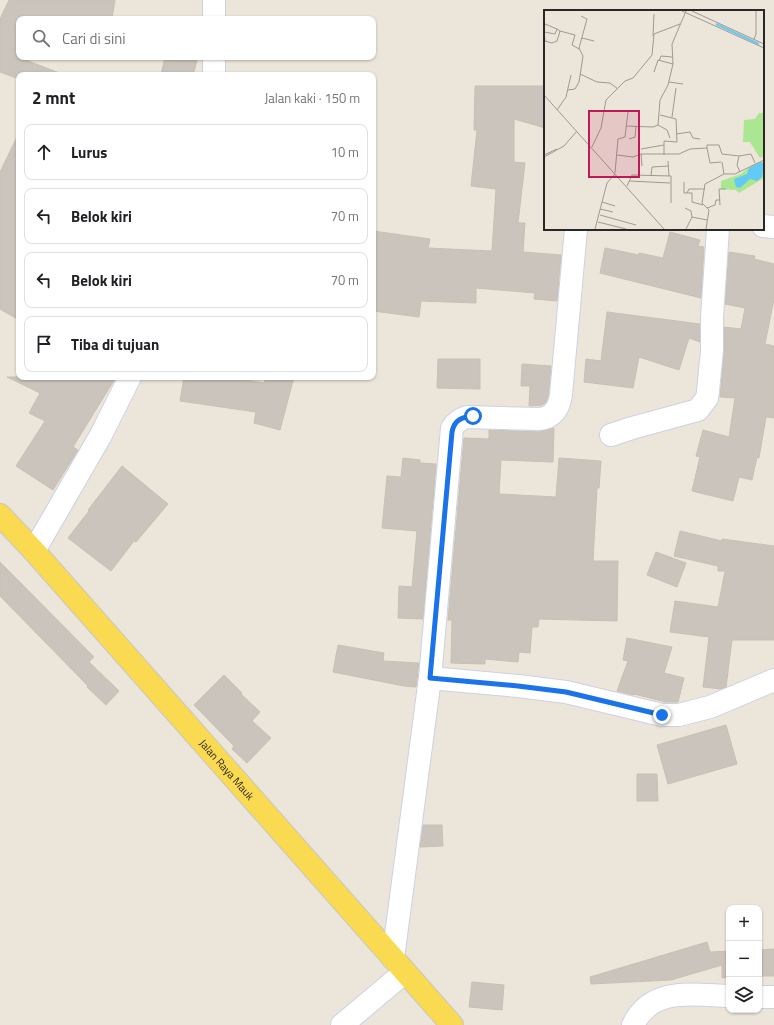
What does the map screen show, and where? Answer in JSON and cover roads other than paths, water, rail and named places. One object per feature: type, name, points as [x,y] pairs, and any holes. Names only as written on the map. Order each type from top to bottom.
[{"type":"main road","name":"Jalan Raya Mauk","points":[[0,515],[34,551],[452,1025]]},
{"type":"street","points":[[214,0],[214,16]]},
{"type":"street","points":[[214,60],[214,72]]},
{"type":"street","points":[[764,226],[774,227]]},
{"type":"street","points":[[342,1025],[399,965],[430,678],[452,428],[461,418],[467,417],[546,419],[558,408],[562,395],[576,230]]},
{"type":"street","points":[[611,435],[698,410],[707,398],[712,350],[712,317],[718,230]]},
{"type":"street","points":[[34,551],[102,434],[129,380]]},
{"type":"street","points":[[430,678],[566,692],[662,715],[679,715],[710,706],[774,680]]},
{"type":"street","points":[[633,1025],[637,1016],[644,1008],[662,998],[690,994],[726,996]]},
{"type":"street","points":[[762,997],[774,997]]}]
